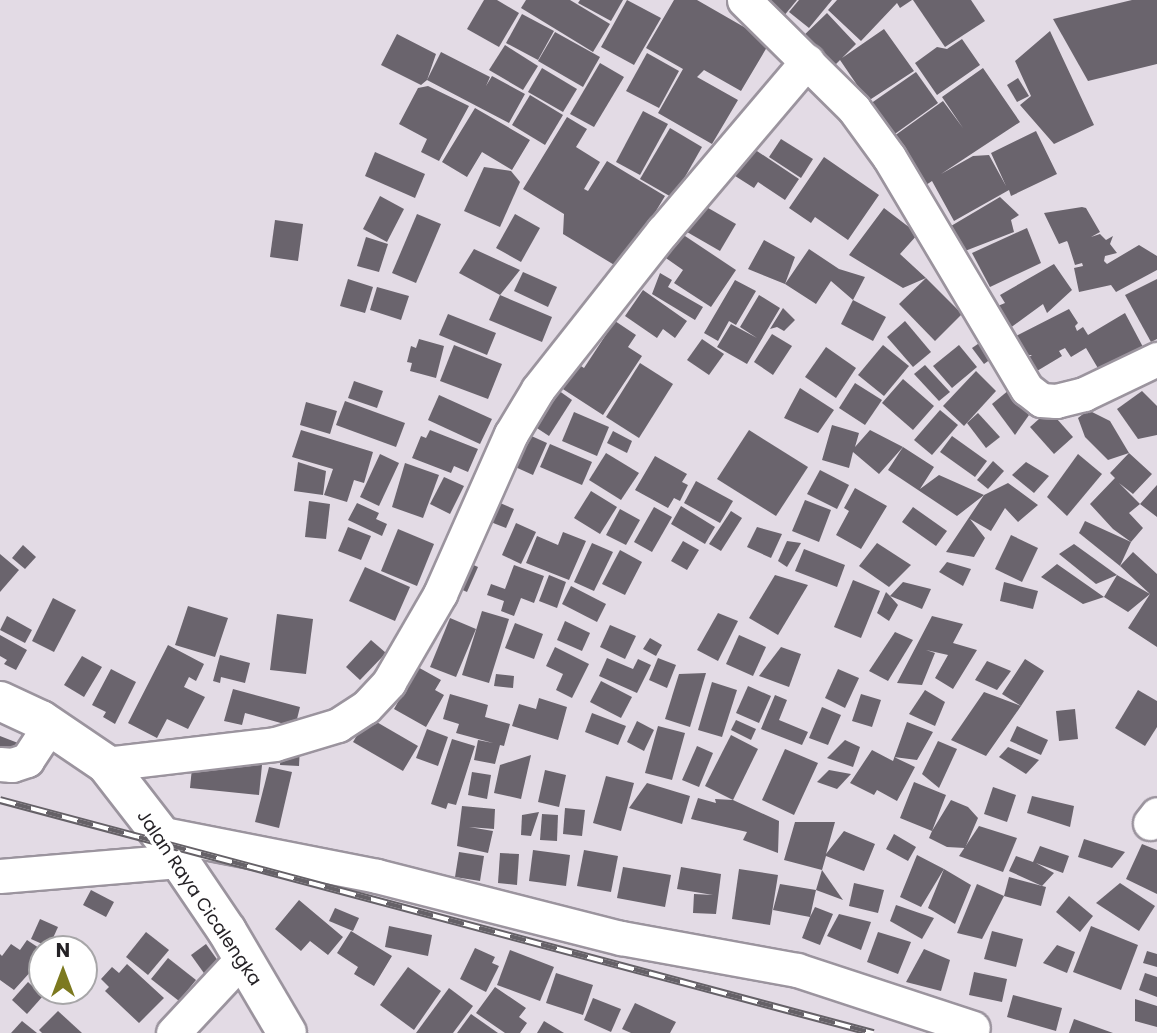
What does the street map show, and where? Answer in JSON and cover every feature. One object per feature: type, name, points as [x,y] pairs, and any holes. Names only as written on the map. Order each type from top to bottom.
[{"type":"main road","name":"Jalan Raya Cicalengka","points":[[0,701],[50,725],[106,764],[168,847],[243,958],[287,1033]]},
{"type":"street","points":[[744,0],[854,110],[889,157],[1027,389],[1041,400],[1056,401],[1084,394],[1157,359]]},
{"type":"street","points":[[106,764],[275,744],[338,725],[366,707],[389,682],[440,594],[511,434],[538,389],[663,231],[807,61]]},
{"type":"street","points":[[0,764],[12,765],[27,760],[50,725]]},
{"type":"street","points":[[0,876],[168,847],[377,876],[621,938],[797,970],[973,1028]]},
{"type":"street","points":[[173,1033],[243,958]]},
{"type":"building","points":[[484,0],[497,0],[519,13],[499,47],[467,29]]},
{"type":"building","points":[[526,0],[570,0],[610,24],[593,52],[521,8]]},
{"type":"building","points":[[580,0],[623,0],[611,21],[578,3]]},
{"type":"building","points":[[627,0],[661,18],[634,65],[601,47]]},
{"type":"building","points":[[674,0],[697,0],[770,42],[741,91],[704,70],[697,77],[738,100],[712,144],[658,113],[683,69],[646,48]]},
{"type":"building","points":[[763,0],[797,0],[783,17]]},
{"type":"building","points":[[799,0],[832,0],[809,28],[789,12]]},
{"type":"building","points":[[837,0],[912,0],[900,8],[897,3],[861,41],[828,10]]},
{"type":"building","points":[[913,0],[971,0],[985,21],[945,47]]},
{"type":"building","points":[[1132,0],[1157,0],[1157,64],[1088,81],[1053,19]]},
{"type":"building","points":[[827,13],[856,44],[842,58],[884,29],[914,71],[868,101],[840,60],[829,71],[799,40]]},
{"type":"building","points":[[522,14],[554,31],[538,60],[506,43]]},
{"type":"building","points":[[1050,31],[1094,125],[1054,144],[1020,105],[1031,96],[1015,61]]},
{"type":"building","points":[[555,32],[600,57],[583,87],[538,61]]},
{"type":"building","points":[[397,34],[436,54],[427,80],[421,85],[381,65]]},
{"type":"building","points":[[962,39],[980,65],[937,95],[915,63],[937,47],[947,49]]},
{"type":"building","points":[[505,45],[538,66],[523,90],[489,70]]},
{"type":"building","points":[[441,52],[490,77],[486,86],[492,76],[525,94],[509,123],[427,80]]},
{"type":"building","points":[[647,53],[679,71],[659,108],[626,91]]},
{"type":"building","points":[[600,63],[624,77],[594,127],[570,114]]},
{"type":"building","points":[[542,68],[577,89],[563,112],[528,92]]},
{"type":"building","points":[[983,68],[1020,122],[941,174],[973,156],[989,155],[1006,186],[991,153],[1036,131],[1057,174],[1011,196],[1009,190],[954,221],[932,181],[923,187],[890,139],[943,101],[963,128],[942,97]]},
{"type":"building","points":[[916,72],[938,103],[892,136],[870,104]]},
{"type":"building","points":[[1018,78],[1029,96],[1017,102],[1007,85]]},
{"type":"building","points":[[428,86],[469,106],[439,161],[421,152],[427,139],[399,124],[418,88]]},
{"type":"building","points":[[530,95],[563,115],[545,145],[512,125]]},
{"type":"building","points":[[475,108],[530,140],[512,170],[482,152],[467,177],[442,162]]},
{"type":"building","points":[[643,111],[668,124],[640,175],[616,162]]},
{"type":"building","points":[[567,117],[587,129],[576,147],[600,162],[584,189],[588,191],[607,161],[665,196],[621,269],[563,234],[564,214],[523,189]]},
{"type":"building","points":[[670,128],[702,147],[673,198],[640,179]]},
{"type":"building","points":[[781,139],[813,159],[801,178],[769,157]]},
{"type":"building","points":[[742,141],[799,179],[785,200],[758,182],[754,188],[732,174]]},
{"type":"building","points":[[375,152],[425,174],[415,198],[365,176]]},
{"type":"building","points":[[824,157],[879,195],[848,240],[815,217],[811,223],[789,208]]},
{"type":"building","points":[[484,167],[511,171],[520,182],[500,227],[464,211]]},
{"type":"building","points":[[380,196],[404,209],[387,242],[363,229]]},
{"type":"building","points":[[1000,197],[1019,215],[1011,220],[1014,232],[965,251],[951,226]]},
{"type":"building","points":[[703,205],[736,224],[720,251],[687,232]]},
{"type":"building","points":[[884,208],[918,234],[900,254],[926,278],[903,288],[849,255]]},
{"type":"building","points":[[1086,208],[1100,232],[1091,237],[1100,234],[1106,240],[1113,236],[1110,244],[1117,253],[1105,256],[1104,261],[1107,264],[1139,245],[1157,256],[1157,270],[1116,292],[1111,285],[1079,292],[1074,268],[1083,266],[1082,263],[1075,265],[1067,241],[1059,244],[1044,213]]},
{"type":"building","points":[[417,214],[441,224],[416,283],[392,273]]},
{"type":"building","points":[[515,214],[540,228],[521,262],[496,248]]},
{"type":"building","points":[[275,220],[303,224],[298,261],[270,257]]},
{"type":"building","points":[[1027,228],[1041,263],[990,287],[972,253]]},
{"type":"building","points":[[679,232],[736,270],[711,307],[674,283],[683,270],[663,256]]},
{"type":"building","points":[[366,237],[388,244],[379,272],[357,266]]},
{"type":"building","points":[[764,240],[795,257],[785,284],[748,269]]},
{"type":"building","points":[[474,249],[520,270],[500,295],[459,273]]},
{"type":"building","points":[[809,249],[839,269],[865,277],[853,300],[831,281],[816,304],[785,284]]},
{"type":"building","points":[[1054,264],[1072,290],[1047,313],[1043,304],[1006,331],[993,308],[1005,303],[1000,295]]},
{"type":"building","points":[[523,272],[557,287],[548,307],[514,291]]},
{"type":"building","points":[[660,273],[672,280],[668,287],[703,307],[695,320],[652,294]]},
{"type":"building","points":[[926,278],[962,314],[935,341],[899,304]]},
{"type":"building","points":[[348,279],[373,287],[365,313],[340,306]]},
{"type":"building","points":[[1157,279],[1157,339],[1151,342],[1125,295]]},
{"type":"building","points":[[735,280],[756,291],[736,325],[729,321],[718,341],[704,333]]},
{"type":"building","points":[[377,287],[409,296],[401,320],[370,310]]},
{"type":"building","points":[[643,290],[687,321],[675,338],[663,329],[657,338],[625,316]]},
{"type":"building","points":[[500,295],[552,317],[542,342],[489,320]]},
{"type":"building","points":[[759,295],[780,308],[747,364],[717,347],[731,324],[757,338],[740,327]]},
{"type":"building","points":[[853,300],[886,317],[873,341],[841,324]]},
{"type":"building","points":[[783,308],[795,320],[784,331],[777,327],[770,329]]},
{"type":"building","points":[[1069,309],[1078,323],[1075,326],[1077,331],[1083,327],[1088,335],[1125,313],[1143,347],[1099,370],[1086,348],[1071,357],[1065,348],[1059,351],[1062,356],[1037,371],[1029,357],[1032,355],[1027,355],[1016,336]]},
{"type":"building","points":[[448,314],[496,333],[487,355],[439,335]]},
{"type":"building","points":[[615,321],[636,335],[628,347],[642,356],[603,415],[552,382],[567,357],[584,368]]},
{"type":"building","points":[[905,321],[931,352],[913,367],[887,337]]},
{"type":"building","points":[[772,334],[792,346],[773,375],[754,362]]},
{"type":"building","points":[[988,337],[999,353],[984,364],[972,348]]},
{"type":"building","points":[[419,339],[444,346],[436,378],[410,371],[412,363],[407,362],[411,346],[416,348]]},
{"type":"building","points":[[702,339],[724,354],[709,375],[687,360]]},
{"type":"building","points":[[454,345],[502,364],[488,399],[440,381]]},
{"type":"building","points":[[883,345],[909,366],[884,396],[858,375]]},
{"type":"building","points":[[959,345],[977,367],[952,388],[933,366]]},
{"type":"building","points":[[826,347],[856,368],[836,398],[805,377]]},
{"type":"building","points":[[640,363],[673,384],[639,438],[606,417]]},
{"type":"building","points":[[925,365],[950,392],[939,401],[914,374]]},
{"type":"building","points":[[976,371],[996,391],[964,426],[943,406]]},
{"type":"building","points":[[903,379],[934,406],[913,430],[882,403]]},
{"type":"building","points":[[354,381],[383,391],[377,408],[348,398]]},
{"type":"building","points":[[548,383],[572,400],[549,436],[523,419]]},
{"type":"building","points":[[855,383],[882,400],[865,425],[839,408]]},
{"type":"building","points":[[800,388],[834,410],[818,433],[784,418]]},
{"type":"building","points":[[1009,390],[1029,415],[1015,435],[992,404]]},
{"type":"building","points":[[1142,391],[1157,406],[1157,435],[1138,439],[1117,409]]},
{"type":"building","points":[[439,395],[492,419],[480,444],[428,420]]},
{"type":"building","points":[[345,401],[405,423],[396,447],[336,425]]},
{"type":"building","points":[[306,402],[337,411],[330,434],[300,425]]},
{"type":"building","points":[[940,410],[958,425],[932,455],[914,440]]},
{"type":"building","points":[[1049,410],[1073,437],[1054,454],[1030,427]]},
{"type":"building","points":[[1088,410],[1110,421],[1129,453],[1108,460],[1085,437],[1078,418]]},
{"type":"building","points":[[574,412],[609,427],[597,456],[562,441]]},
{"type":"building","points":[[978,413],[1000,437],[986,448],[967,423]]},
{"type":"building","points":[[832,425],[859,433],[855,447],[870,430],[903,447],[879,474],[853,452],[849,468],[822,460]]},
{"type":"building","points":[[301,430],[373,452],[364,483],[354,480],[347,502],[324,495],[333,469],[292,457]]},
{"type":"building","points":[[430,430],[478,449],[468,472],[454,466],[451,473],[412,458],[421,436],[426,438]]},
{"type":"building","points":[[518,430],[547,443],[533,475],[504,462]]},
{"type":"building","points":[[749,430],[808,467],[776,516],[717,479]]},
{"type":"building","points":[[613,431],[632,441],[627,453],[607,443]]},
{"type":"building","points":[[952,436],[987,461],[975,477],[940,452]]},
{"type":"building","points":[[550,444],[592,462],[582,485],[540,467]]},
{"type":"building","points":[[903,447],[934,467],[920,489],[939,475],[984,495],[957,516],[888,470]]},
{"type":"building","points":[[606,453],[639,473],[621,500],[589,480]]},
{"type":"building","points":[[1129,453],[1152,474],[1133,494],[1119,483],[1140,504],[1129,513],[1143,528],[1131,542],[1113,529],[1090,504],[1115,478],[1110,473]]},
{"type":"building","points":[[380,454],[399,463],[379,506],[360,497]]},
{"type":"building","points":[[1078,454],[1102,474],[1067,516],[1047,497]]},
{"type":"building","points":[[655,456],[687,474],[682,482],[688,485],[680,501],[674,498],[668,508],[635,490]]},
{"type":"building","points":[[993,461],[1004,471],[988,489],[977,480]]},
{"type":"building","points":[[298,462],[326,471],[323,495],[294,491]]},
{"type":"building","points":[[1026,462],[1049,476],[1034,493],[1012,475]]},
{"type":"building","points":[[405,463],[439,475],[423,518],[392,507]]},
{"type":"building","points":[[820,470],[849,485],[837,509],[807,494]]},
{"type":"building","points":[[444,477],[464,486],[450,514],[430,504]]},
{"type":"building","points":[[696,481],[733,501],[720,523],[684,503]]},
{"type":"building","points":[[1008,483],[1038,505],[1018,522],[1005,508],[991,531],[970,519],[985,538],[974,557],[946,552],[984,495]]},
{"type":"building","points":[[1157,485],[1157,517],[1140,504]]},
{"type":"building","points":[[855,488],[887,506],[861,549],[836,535],[849,511],[844,508]]},
{"type":"building","points":[[591,491],[617,507],[600,534],[574,518]]},
{"type":"building","points":[[491,499],[514,509],[506,528],[483,519]]},
{"type":"building","points":[[805,500],[831,510],[819,542],[792,531]]},
{"type":"building","points":[[309,501],[330,504],[326,539],[305,537]]},
{"type":"building","points":[[357,503],[379,513],[376,519],[387,524],[382,536],[348,520]]},
{"type":"building","points":[[681,506],[715,527],[705,544],[671,524]]},
{"type":"building","points":[[654,507],[672,517],[652,552],[634,542]]},
{"type":"building","points":[[913,507],[947,531],[936,546],[902,522]]},
{"type":"building","points":[[620,509],[640,520],[626,545],[606,535]]},
{"type":"building","points":[[731,511],[742,518],[721,551],[709,544]]},
{"type":"building","points":[[1085,521],[1131,542],[1120,566],[1079,533]]},
{"type":"building","points":[[516,523],[536,532],[521,564],[502,555]]},
{"type":"building","points":[[348,527],[371,536],[361,560],[338,551]]},
{"type":"building","points":[[757,527],[782,534],[771,558],[747,547]]},
{"type":"building","points":[[398,529],[434,544],[417,586],[381,571]]},
{"type":"building","points":[[563,532],[586,541],[569,580],[526,563],[537,536],[558,545]]},
{"type":"building","points":[[1011,535],[1038,548],[1022,582],[995,569]]},
{"type":"building","points":[[683,541],[699,550],[687,570],[671,561]]},
{"type":"building","points":[[787,541],[801,543],[787,567],[778,561]]},
{"type":"building","points":[[592,543],[613,552],[594,591],[574,582]]},
{"type":"building","points":[[877,543],[911,565],[889,587],[859,566]]},
{"type":"building","points":[[1074,544],[1117,575],[1096,584],[1059,554]]},
{"type":"building","points":[[23,545],[36,557],[25,569],[12,558]]},
{"type":"building","points":[[804,549],[845,565],[837,587],[795,571]]},
{"type":"building","points":[[620,550],[642,562],[625,595],[602,584]]},
{"type":"building","points":[[1133,552],[1157,574],[1157,647],[1128,628],[1150,594],[1120,566]]},
{"type":"building","points":[[0,554],[19,570],[0,592]]},
{"type":"building","points":[[460,559],[478,567],[467,592],[449,584]]},
{"type":"building","points":[[947,562],[971,569],[963,586],[939,572]]},
{"type":"building","points":[[1057,564],[1104,597],[1083,604],[1041,577]]},
{"type":"building","points":[[514,565],[544,576],[534,603],[521,598],[514,616],[501,611],[504,601],[487,595],[491,584],[505,589]]},
{"type":"building","points":[[365,567],[410,587],[395,621],[349,601]]},
{"type":"building","points":[[549,575],[566,582],[557,608],[539,601]]},
{"type":"building","points":[[775,575],[808,585],[778,635],[749,618]]},
{"type":"building","points":[[1117,575],[1150,594],[1128,612],[1104,597]]},
{"type":"building","points":[[853,580],[880,591],[861,638],[834,627]]},
{"type":"building","points":[[903,582],[931,589],[922,609],[890,596]]},
{"type":"building","points":[[1004,582],[1038,591],[1033,609],[1000,601]]},
{"type":"building","points":[[571,586],[606,604],[597,622],[562,604]]},
{"type":"building","points":[[886,592],[898,605],[889,621],[877,613]]},
{"type":"building","points":[[53,598],[76,610],[54,652],[32,641]]},
{"type":"building","points":[[188,606],[228,618],[215,657],[175,645]]},
{"type":"building","points":[[482,611],[509,619],[489,683],[462,675]]},
{"type":"building","points":[[718,613],[738,621],[718,661],[697,650]]},
{"type":"building","points":[[277,614],[313,619],[306,674],[270,670]]},
{"type":"building","points":[[7,616],[32,630],[25,643],[0,630]]},
{"type":"building","points":[[932,616],[963,624],[953,643],[977,650],[953,689],[935,678],[948,655],[926,650],[935,653],[922,685],[897,683]]},
{"type":"building","points":[[450,618],[476,629],[456,677],[430,667]]},
{"type":"building","points":[[565,621],[590,633],[582,651],[557,640]]},
{"type":"building","points":[[515,623],[543,634],[534,659],[505,648]]},
{"type":"building","points":[[610,625],[636,636],[625,659],[600,647]]},
{"type":"building","points":[[895,632],[913,640],[888,681],[869,671]]},
{"type":"building","points":[[0,635],[27,650],[16,670],[4,664],[7,660],[0,656]]},
{"type":"building","points":[[739,635],[766,647],[753,676],[726,664]]},
{"type":"building","points":[[650,638],[662,645],[656,656],[643,649]]},
{"type":"building","points":[[371,640],[386,653],[360,680],[346,667]]},
{"type":"building","points":[[168,645],[204,664],[196,681],[189,677],[184,687],[205,697],[188,729],[167,719],[157,738],[128,723]]},
{"type":"building","points":[[555,647],[589,664],[572,698],[556,690],[563,674],[546,666]]},
{"type":"building","points":[[781,647],[801,654],[789,687],[759,676]]},
{"type":"building","points":[[220,655],[250,663],[245,683],[221,677],[220,683],[213,681]]},
{"type":"building","points":[[82,656],[102,667],[84,697],[64,685]]},
{"type":"building","points":[[607,658],[633,669],[638,659],[651,665],[637,693],[599,676]]},
{"type":"building","points":[[658,658],[676,665],[667,688],[649,680]]},
{"type":"building","points":[[1025,659],[1044,671],[1021,706],[1002,694]]},
{"type":"building","points":[[407,661],[441,680],[435,690],[444,695],[426,727],[394,709],[407,686],[396,680]]},
{"type":"building","points":[[987,661],[1011,671],[997,690],[975,680]]},
{"type":"building","points":[[111,669],[136,682],[115,724],[103,717],[106,712],[92,705]]},
{"type":"building","points":[[838,669],[859,678],[845,708],[825,698]]},
{"type":"building","points":[[706,673],[690,727],[665,719],[679,674]]},
{"type":"building","points":[[496,674],[514,676],[513,688],[494,686]]},
{"type":"building","points":[[601,681],[632,697],[621,718],[590,702]]},
{"type":"building","points":[[712,682],[737,690],[722,737],[698,730]]},
{"type":"building","points":[[748,686],[771,696],[759,723],[736,713]]},
{"type":"building","points":[[233,689],[300,707],[295,727],[245,713],[242,725],[224,721]]},
{"type":"building","points":[[925,690],[945,702],[935,726],[909,714]]},
{"type":"building","points":[[1138,690],[1157,701],[1157,727],[1145,746],[1115,728]]},
{"type":"building","points":[[984,692],[1021,706],[986,756],[951,740]]},
{"type":"building","points":[[450,694],[488,705],[485,717],[510,724],[504,746],[500,745],[495,764],[474,760],[478,740],[493,743],[456,733],[459,724],[443,719]]},
{"type":"building","points":[[861,694],[881,700],[872,727],[852,721]]},
{"type":"building","points":[[775,695],[787,700],[779,720],[808,732],[802,745],[761,729]]},
{"type":"building","points":[[539,698],[567,707],[558,740],[512,726],[519,704],[536,709]]},
{"type":"building","points":[[822,707],[841,715],[828,745],[809,738]]},
{"type":"building","points":[[1075,709],[1078,739],[1059,741],[1056,711]]},
{"type":"building","points":[[592,713],[626,726],[618,745],[585,732]]},
{"type":"building","points":[[368,717],[418,746],[403,771],[353,742]]},
{"type":"building","points":[[736,720],[756,729],[751,740],[731,730]]},
{"type":"building","points":[[637,721],[654,730],[644,751],[627,742]]},
{"type":"building","points":[[907,722],[933,732],[917,760],[894,757]]},
{"type":"building","points":[[658,726],[685,733],[672,780],[645,773]]},
{"type":"building","points":[[1017,726],[1048,740],[1041,755],[1010,741]]},
{"type":"building","points":[[427,729],[448,737],[438,766],[416,758]]},
{"type":"building","points":[[731,735],[758,749],[733,800],[705,786]]},
{"type":"building","points":[[0,736],[18,743],[12,759],[0,755]]},
{"type":"building","points":[[452,739],[475,746],[456,805],[448,803],[446,809],[431,804]]},
{"type":"building","points":[[845,740],[860,747],[853,767],[827,758]]},
{"type":"building","points":[[938,741],[957,749],[939,788],[922,774]]},
{"type":"building","points":[[281,746],[300,747],[299,766],[280,765]]},
{"type":"building","points":[[697,746],[713,753],[699,787],[682,780]]},
{"type":"building","points":[[1008,747],[1039,760],[1026,774],[999,757]]},
{"type":"building","points":[[785,749],[818,763],[794,815],[762,800]]},
{"type":"building","points":[[872,750],[893,761],[894,757],[915,767],[897,801],[877,790],[874,795],[850,783]]},
{"type":"building","points":[[531,755],[521,799],[494,793],[500,765]]},
{"type":"building","points":[[193,758],[262,765],[259,795],[190,788]]},
{"type":"building","points":[[269,767],[292,772],[279,828],[255,822]]},
{"type":"building","points":[[545,770],[566,775],[559,807],[538,802]]},
{"type":"building","points":[[829,770],[851,774],[837,789],[817,782]]},
{"type":"building","points":[[472,772],[491,775],[487,799],[468,795]]},
{"type":"building","points":[[606,776],[634,783],[621,831],[593,823]]},
{"type":"building","points":[[914,782],[946,795],[932,831],[900,818]]},
{"type":"building","points":[[647,783],[690,796],[682,824],[629,808]]},
{"type":"building","points":[[993,787],[1016,795],[1007,822],[984,814]]},
{"type":"building","points":[[1032,796],[1074,806],[1070,827],[1027,813]]},
{"type":"building","points":[[698,798],[716,803],[715,799],[733,800],[779,821],[778,853],[743,840],[747,832],[691,819]]},
{"type":"building","points":[[951,800],[968,807],[978,818],[965,848],[947,847],[929,838]]},
{"type":"building","points":[[462,806],[495,809],[494,829],[469,827],[493,831],[488,853],[457,846]]},
{"type":"building","points":[[565,808],[585,810],[582,836],[563,834]]},
{"type":"building","points":[[539,812],[531,836],[521,835],[522,815]]},
{"type":"building","points":[[542,814],[558,815],[557,841],[540,840]]},
{"type":"building","points":[[795,822],[835,822],[826,854],[844,831],[875,844],[864,871],[826,856],[822,870],[784,860]]},
{"type":"building","points":[[979,826],[1017,838],[1003,872],[959,856]]},
{"type":"building","points":[[894,834],[916,847],[908,861],[886,849]]},
{"type":"building","points":[[1084,839],[1125,852],[1112,868],[1078,857]]},
{"type":"building","points":[[1142,844],[1157,850],[1157,894],[1126,879]]},
{"type":"building","points":[[1040,846],[1069,856],[1063,873],[1036,863],[1054,873],[1042,886],[1009,871],[1016,856],[1033,862]]},
{"type":"building","points":[[533,850],[570,855],[566,886],[529,881]]},
{"type":"building","points":[[584,850],[618,856],[611,892],[577,886]]},
{"type":"building","points":[[459,852],[484,856],[480,881],[455,877]]},
{"type":"building","points":[[500,853],[519,854],[517,885],[498,883]]},
{"type":"building","points":[[917,855],[944,869],[921,907],[900,897]]},
{"type":"building","points":[[623,867],[671,875],[665,907],[617,898]]},
{"type":"building","points":[[681,867],[721,874],[716,914],[693,913],[694,894],[713,895],[677,889]]},
{"type":"building","points":[[739,869],[778,875],[770,925],[732,919]]},
{"type":"building","points":[[944,869],[971,885],[955,924],[928,908]]},
{"type":"building","points":[[822,870],[843,900],[816,890]]},
{"type":"building","points":[[1009,877],[1046,887],[1041,906],[1004,896]]},
{"type":"building","points":[[854,883],[884,890],[878,913],[849,906]]},
{"type":"building","points":[[1120,883],[1155,906],[1139,931],[1096,903]]},
{"type":"building","points":[[780,884],[816,890],[810,917],[773,910]]},
{"type":"building","points":[[977,884],[1004,896],[982,939],[957,933]]},
{"type":"building","points":[[91,890],[114,902],[106,917],[83,905]]},
{"type":"building","points":[[1069,896],[1093,916],[1080,932],[1056,912]]},
{"type":"building","points":[[299,900],[343,937],[328,955],[310,941],[301,951],[275,929]]},
{"type":"building","points":[[896,905],[934,918],[922,939],[890,921]]},
{"type":"building","points":[[815,907],[833,914],[820,945],[802,938]]},
{"type":"building","points":[[335,908],[359,918],[353,931],[329,921]]},
{"type":"building","points":[[839,914],[871,922],[861,950],[827,936]]},
{"type":"building","points":[[40,919],[58,927],[54,935],[33,935]]},
{"type":"building","points":[[389,926],[432,935],[428,956],[385,947]]},
{"type":"building","points":[[1091,926],[1138,945],[1121,990],[1073,972]]},
{"type":"building","points":[[351,931],[392,956],[374,986],[354,974],[358,967],[337,953]]},
{"type":"building","points":[[992,931],[1023,939],[1016,967],[984,959]]},
{"type":"building","points":[[146,932],[169,950],[148,975],[126,957]]},
{"type":"building","points":[[878,932],[911,942],[898,974],[867,962]]},
{"type":"building","points":[[28,941],[28,974],[14,990],[0,980],[0,954],[2,956],[11,944],[20,950]]},
{"type":"building","points":[[206,944],[221,965],[206,976],[191,955]]},
{"type":"building","points":[[1057,945],[1075,952],[1067,973],[1043,963]]},
{"type":"building","points":[[475,948],[495,957],[492,963],[499,966],[486,992],[460,979]]},
{"type":"building","points":[[924,949],[950,960],[941,991],[906,982]]},
{"type":"building","points":[[510,950],[554,967],[540,1001],[497,985]]},
{"type":"building","points":[[1147,951],[1157,954],[1157,967],[1143,963]]},
{"type":"building","points":[[168,958],[196,980],[179,1001],[151,979]]},
{"type":"building","points":[[127,964],[164,998],[139,1023],[105,991],[109,987],[101,979],[112,967],[119,973]]},
{"type":"building","points":[[408,967],[441,991],[414,1030],[380,1005]]},
{"type":"building","points":[[974,972],[1007,979],[1002,1002],[969,995]]},
{"type":"building","points":[[556,973],[593,985],[583,1015],[546,1003]]},
{"type":"building","points":[[1145,973],[1157,977],[1157,997],[1139,990]]},
{"type":"building","points":[[28,982],[28,1005],[35,1005],[27,1014],[12,1000]]},
{"type":"building","points":[[495,987],[526,1008],[519,1017],[527,1023],[520,1033],[505,1033],[476,1013]]},
{"type":"building","points":[[449,988],[473,1006],[453,1033],[416,1033]]},
{"type":"building","points":[[1013,995],[1062,1008],[1056,1031],[1007,1017]]},
{"type":"building","points":[[593,998],[621,1009],[611,1032],[584,1020]]},
{"type":"building","points":[[1135,999],[1157,1006],[1157,1027],[1135,1021]]},
{"type":"building","points":[[635,1003],[676,1022],[670,1033],[631,1033],[622,1029]]},
{"type":"building","points":[[58,1011],[82,1033],[42,1033],[39,1030]]},
{"type":"building","points":[[471,1014],[498,1033],[457,1033]]},
{"type":"building","points":[[1074,1019],[1113,1033],[1069,1033]]},
{"type":"building","points":[[22,1021],[37,1033],[11,1033]]},
{"type":"building","points":[[544,1021],[564,1033],[537,1033]]},
{"type":"railway","points":[[0,800],[873,1033]]}]
